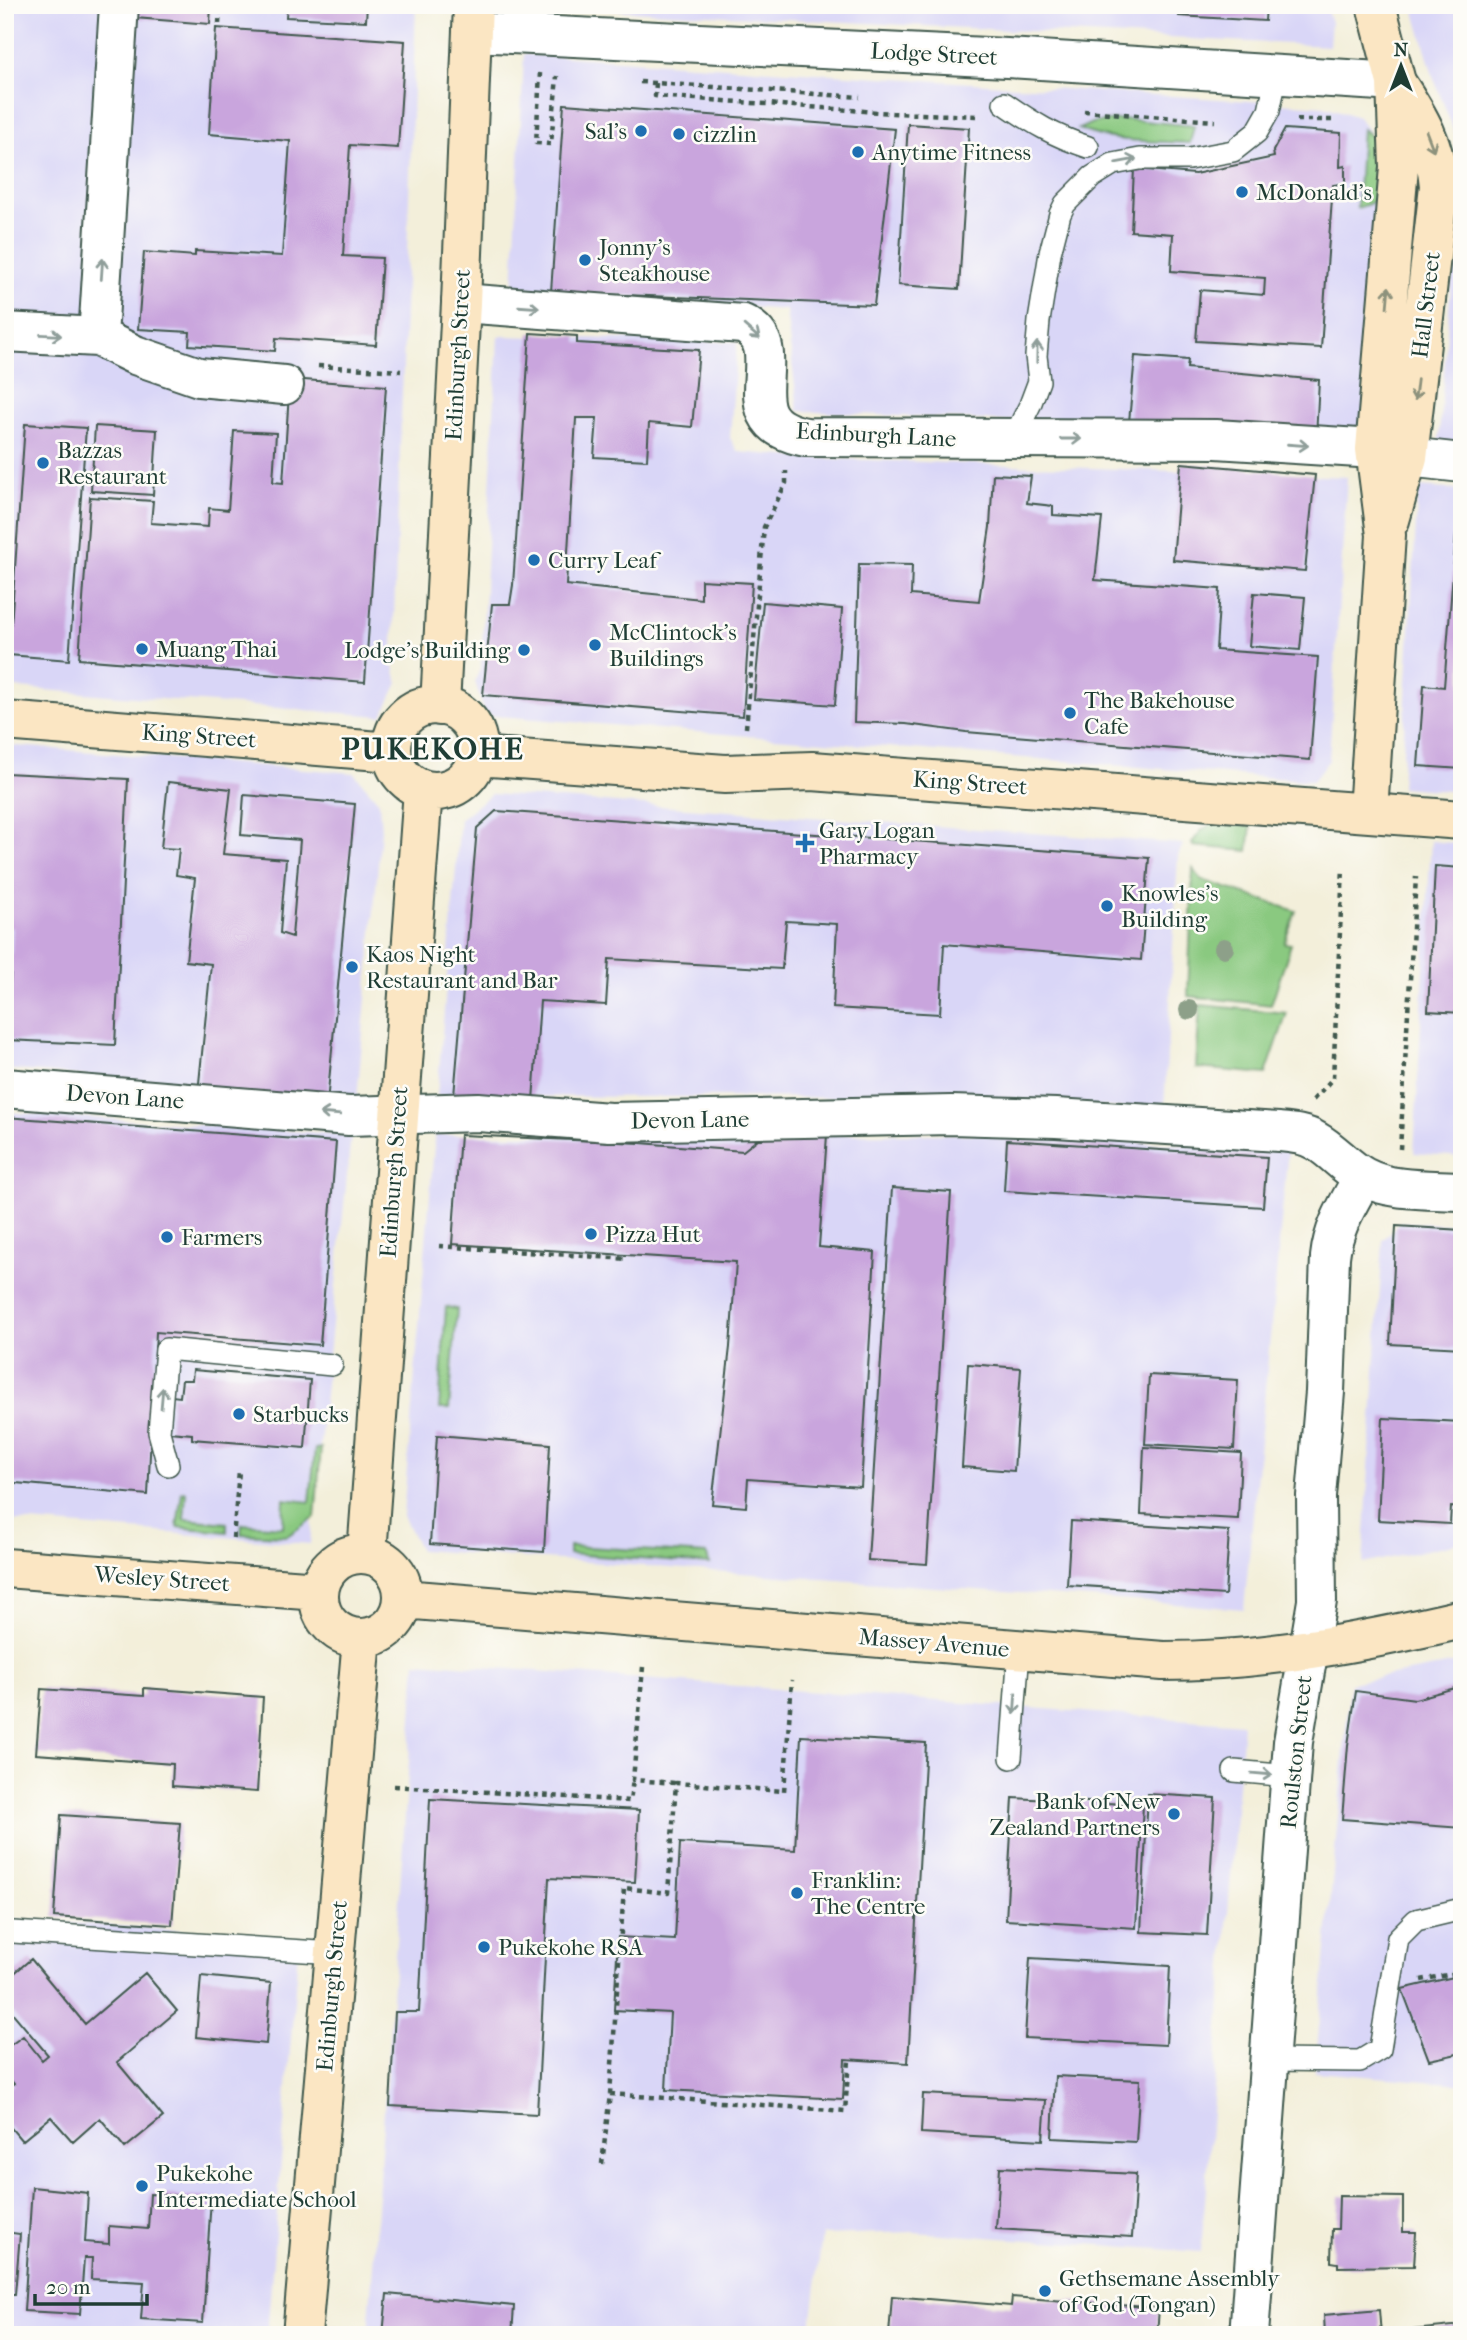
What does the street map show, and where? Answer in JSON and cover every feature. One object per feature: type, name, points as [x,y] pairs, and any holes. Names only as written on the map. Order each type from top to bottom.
[{"type":"street","points":[[98,337],[119,5]]},
{"type":"street","name":"Hall Street","points":[[1368,813],[1391,453],[1439,186],[1429,136],[1396,82],[1376,5]]},
{"type":"street","name":"Lodge Street","points":[[472,19],[1396,82]]},
{"type":"street","name":"Edinburgh Street","points":[[440,706],[461,303],[472,19]]},
{"type":"street","name":"Edinburgh Lane","points":[[461,303],[743,324],[752,328],[763,343],[762,397],[769,417],[786,432],[806,437],[1194,438],[1391,453],[1462,463]]},
{"type":"street","points":[[5,332],[98,337],[135,355],[199,377],[284,385]]},
{"type":"street","points":[[429,706],[454,710],[471,726],[476,736],[477,756],[472,771],[452,788],[439,791],[423,790],[406,780],[399,772],[392,752],[393,737],[399,724],[409,714],[429,706]]},
{"type":"street","name":"King Street","points":[[5,721],[392,752]]},
{"type":"street","name":"King Street","points":[[477,756],[724,774],[812,771],[1462,820]]},
{"type":"street","name":"Edinburgh Street","points":[[367,1554],[423,790]]},
{"type":"street","name":"Devon Lane","points":[[5,1087],[349,1116],[448,1111],[610,1122],[951,1115],[1056,1118],[1279,1132],[1306,1136],[1380,1182]]},
{"type":"street","points":[[1380,1182],[1462,1191]]},
{"type":"street","name":"Roulston Street","points":[[1249,2335],[1290,1776],[1297,1709],[1318,1579],[1316,1496],[1325,1392],[1331,1243],[1339,1221],[1380,1182]]},
{"type":"street","points":[[367,1554],[390,1564],[398,1574],[402,1586],[402,1608],[391,1626],[373,1636],[362,1638],[342,1633],[327,1620],[319,1601],[319,1591],[321,1581],[332,1565],[348,1556],[367,1554]]},
{"type":"street","name":"Wesley Street","points":[[5,1568],[319,1591]]},
{"type":"street","name":"Massey Avenue","points":[[403,1599],[1163,1661],[1215,1661],[1308,1650],[1462,1619]]},
{"type":"street","name":"Edinburgh Street","points":[[302,2335],[362,1638]]},
{"type":"lane","points":[[1013,439],[1039,381],[1036,356],[1039,321],[1050,253],[1065,204],[1092,177],[1113,164],[1140,159],[1189,159],[1233,151],[1257,132],[1269,111],[1278,74]]},
{"type":"lane","points":[[1010,107],[1056,136],[1088,147]]},
{"type":"lane","points":[[168,1465],[159,1432],[166,1349],[332,1366]]},
{"type":"lane","points":[[1011,1758],[1019,1650]]},
{"type":"lane","points":[[1234,1771],[1290,1776]]},
{"type":"lane","points":[[1270,2060],[1360,2061],[1380,2049],[1398,1938],[1416,1920],[1462,1909]]},
{"type":"lane","points":[[13,1932],[335,1954]]},
{"type":"path","points":[[219,24],[220,5]]},
{"type":"path","points":[[536,143],[551,144],[556,76]]},
{"type":"path","points":[[860,111],[860,97],[666,83],[656,83],[654,96],[860,111],[1003,116],[1010,107]]},
{"type":"path","points":[[1079,111],[1236,123],[1264,119],[1335,120]]},
{"type":"path","points":[[284,385],[287,364],[401,372]]},
{"type":"path","points":[[746,728],[764,527],[786,483],[786,432]]},
{"type":"path","points":[[1309,1104],[1333,1078],[1343,867]]},
{"type":"path","points":[[1380,1182],[1416,877]]},
{"type":"path","points":[[439,1246],[628,1259]]},
{"type":"path","points":[[233,1538],[239,1471]]},
{"type":"path","points":[[394,1786],[630,1801],[642,1667]]},
{"type":"path","points":[[633,1780],[784,1791],[792,1680]]},
{"type":"path","points":[[603,2164],[624,1888],[667,1893],[676,1783]]},
{"type":"path","points":[[1408,1982],[1462,1972]]},
{"type":"path","points":[[610,2094],[845,2111],[849,2060]]},
{"type":"shaded area","points":[[5,5],[416,5],[393,644],[393,662],[398,683],[382,716],[5,687]]},
{"type":"shaded area","points":[[510,5],[1325,5],[1331,22],[1329,46]]},
{"type":"shaded area","points":[[1413,5],[1462,5],[1462,451],[1438,449],[1454,247],[1458,142],[1433,76]]},
{"type":"shaded area","points":[[524,54],[1324,106],[1358,117],[1378,144],[1384,173],[1362,439],[798,411],[786,310],[513,287]]},
{"type":"shaded area","points":[[498,336],[737,342],[730,438],[738,452],[809,458],[1347,477],[1329,760],[1313,781],[485,715],[475,681],[481,667]]},
{"type":"shaded area","points":[[1418,487],[1462,490],[1462,792],[1401,787]]},
{"type":"shaded area","points":[[5,745],[354,773],[379,802],[381,831],[357,1099],[5,1069]]},
{"type":"shaded area","points":[[491,794],[1183,844],[1178,856],[1164,1110],[953,1098],[437,1096],[460,819]]},
{"type":"shaded area","points":[[1431,841],[1462,844],[1462,1157],[1414,1153]]},
{"type":"shaded area","name":"Farmers","points":[[5,1112],[351,1135],[310,1544],[5,1520]]},
{"type":"shaded area","points":[[977,1134],[1288,1150],[1244,1609],[420,1550],[403,1516],[435,1135]]},
{"type":"shaded area","points":[[1399,1222],[1462,1225],[1462,1542],[1363,1564],[1383,1240]]},
{"type":"shaded area","points":[[416,1662],[1243,1724],[1201,2252],[913,2232],[822,2235],[810,2335],[368,2335]]},
{"type":"shaded area","points":[[1462,1662],[1462,2084],[1315,2072],[1350,1683]]},
{"type":"shaded area","name":"Pukekohe Intermediate School","points":[[5,1918],[299,1939],[267,2335],[5,2335]]},
{"type":"green space","points":[[1123,119],[1194,126],[1190,143],[1119,139],[1079,129],[1092,123]]},
{"type":"green space","points":[[1362,129],[1374,141],[1379,151],[1384,183],[1377,199],[1357,208]]},
{"type":"green space","points":[[1212,823],[1251,826],[1248,851],[1193,846],[1192,843],[1201,831]]},
{"type":"green space","points":[[1193,869],[1202,880],[1296,911],[1284,943],[1291,944],[1271,1005],[1188,996]]},
{"type":"green space","points":[[1200,1005],[1287,1013],[1266,1074],[1196,1068]]},
{"type":"green space","points":[[446,1307],[457,1309],[449,1409],[439,1409]]},
{"type":"green space","points":[[321,1448],[315,1517],[287,1536],[241,1534],[242,1524],[283,1527],[284,1499],[310,1502],[315,1449]]},
{"type":"green space","points":[[184,1491],[184,1519],[227,1523],[227,1532],[177,1527]]},
{"type":"green space","points":[[569,1546],[707,1554],[709,1564],[569,1554]]},
{"type":"building","points":[[136,5],[211,5],[210,24],[135,18]]},
{"type":"building","points":[[287,5],[367,5],[366,21],[286,17]]},
{"type":"building","points":[[1180,5],[1266,5],[1265,21],[1179,16]]},
{"type":"building","points":[[216,28],[405,41],[398,148],[350,145],[343,256],[382,258],[376,345],[276,338],[275,351],[189,345],[190,332],[138,329],[144,252],[195,256],[195,251],[282,256],[290,141],[209,134]]},
{"type":"building","points":[[564,104],[895,129],[874,305],[551,292]]},
{"type":"building","points":[[908,124],[969,128],[959,289],[898,285]]},
{"type":"building","points":[[1285,129],[1341,133],[1340,167],[1345,166],[1345,183],[1333,185],[1321,348],[1196,341],[1200,290],[1264,295],[1265,278],[1171,271],[1173,234],[1131,231],[1134,169],[1195,174],[1274,157],[1273,151]]},
{"type":"building","points":[[530,333],[577,336],[577,343],[699,350],[692,427],[649,423],[647,460],[594,457],[597,418],[576,418],[566,585],[701,599],[701,580],[752,583],[743,716],[483,695],[492,604],[510,604],[513,585]]},
{"type":"building","points":[[1135,356],[1188,360],[1187,368],[1319,380],[1316,437],[1129,422]]},
{"type":"building","points":[[290,379],[386,386],[365,682],[79,659],[90,497],[153,501],[151,523],[208,527],[209,508],[228,510],[234,431],[276,433],[273,482],[283,483]]},
{"type":"building","points":[[25,424],[86,428],[69,660],[9,655]]},
{"type":"building","points":[[95,426],[157,430],[153,495],[91,491]]},
{"type":"building","points":[[1181,463],[1315,475],[1305,571],[1173,560]]},
{"type":"building","points":[[993,474],[1031,476],[1027,503],[1053,506],[1053,515],[1102,518],[1095,580],[1220,589],[1216,650],[1318,657],[1310,760],[966,732],[906,724],[854,722],[859,564],[912,565],[911,595],[979,601],[990,527]]},
{"type":"building","points":[[1460,483],[1462,769],[1418,766],[1424,685],[1444,687]]},
{"type":"building","points":[[1254,593],[1305,597],[1300,650],[1249,646]]},
{"type":"building","points":[[763,602],[842,609],[835,705],[754,699]]},
{"type":"building","points":[[5,773],[128,779],[115,1045],[7,1040],[13,928],[5,927]]},
{"type":"building","points":[[168,782],[231,789],[223,854],[286,859],[280,933],[292,937],[300,840],[241,835],[244,795],[355,804],[327,1103],[198,1093],[211,964],[186,961],[195,878],[176,875],[179,849],[161,848]]},
{"type":"building","points":[[496,811],[1149,858],[1141,960],[944,944],[940,1014],[833,1008],[837,924],[786,921],[782,969],[609,959],[606,1005],[540,1001],[533,1101],[454,1096],[477,828]]},
{"type":"building","points":[[1435,866],[1462,868],[1462,1013],[1428,1011]]},
{"type":"building","name":"Farmers","points":[[5,1117],[336,1142],[320,1345],[156,1332],[148,1495],[5,1482]]},
{"type":"building","points":[[460,1135],[640,1143],[743,1151],[763,1135],[827,1135],[819,1247],[875,1252],[861,1487],[748,1479],[746,1507],[712,1504],[730,1347],[736,1262],[452,1244]]},
{"type":"building","points":[[1007,1140],[1267,1157],[1263,1207],[1004,1191]]},
{"type":"building","points":[[892,1188],[951,1192],[927,1564],[868,1560]]},
{"type":"building","points":[[1396,1226],[1462,1230],[1462,1348],[1390,1344]]},
{"type":"building","points":[[968,1364],[1021,1368],[1014,1471],[962,1467]]},
{"type":"building","name":"Starbucks","points":[[193,1370],[310,1380],[305,1448],[192,1439],[192,1434],[169,1432],[172,1396],[180,1397],[182,1380],[192,1380]]},
{"type":"building","points":[[1149,1375],[1238,1380],[1234,1449],[1145,1444]]},
{"type":"building","points":[[1383,1418],[1462,1422],[1462,1508],[1451,1507],[1450,1524],[1378,1520]]},
{"type":"building","points":[[437,1435],[550,1444],[544,1552],[430,1544]]},
{"type":"building","points":[[1144,1447],[1241,1453],[1238,1519],[1141,1514]]},
{"type":"building","points":[[1071,1521],[1229,1531],[1225,1595],[1067,1585]]},
{"type":"building","points":[[1462,1686],[1462,1828],[1342,1819],[1356,1691],[1415,1699]]},
{"type":"building","points":[[144,1688],[263,1697],[257,1792],[172,1786],[173,1764],[36,1754],[41,1689],[144,1696]]},
{"type":"building","name":"Franklin: The Centre","points":[[801,1736],[926,1743],[908,2063],[845,2059],[843,2099],[666,2090],[670,2013],[614,2010],[618,1937],[675,1940],[680,1843],[795,1850]]},
{"type":"building","points":[[1148,1794],[1215,1798],[1207,1935],[1141,1932]]},
{"type":"building","points":[[1013,1798],[1143,1805],[1136,1928],[1006,1920]]},
{"type":"building","name":"Pukekohe RSA","points":[[430,1799],[639,1810],[635,1882],[549,1878],[537,2114],[390,2106],[395,2012],[419,2012]]},
{"type":"building","points":[[61,1815],[180,1823],[172,1925],[54,1917]]},
{"type":"building","points":[[1030,1958],[1170,1966],[1166,2045],[1025,2038]]},
{"type":"building","points":[[31,1959],[85,2024],[145,1973],[177,2011],[117,2062],[163,2117],[125,2148],[100,2118],[73,2142],[51,2117],[22,2141],[5,2121],[5,2091],[14,2084],[5,2073],[5,2049],[23,2036],[42,2060],[48,2055],[5,2004],[5,1981]]},
{"type":"building","points":[[1462,1975],[1462,2053],[1429,2060],[1402,1989]]},
{"type":"building","points":[[201,1976],[271,1983],[266,2044],[196,2037]]},
{"type":"building","points":[[1055,2076],[1140,2080],[1136,2142],[1052,2138]]},
{"type":"building","points":[[923,2094],[1046,2100],[1043,2140],[921,2133]]},
{"type":"building","points":[[1000,2167],[1136,2174],[1132,2237],[996,2229]]},
{"type":"building","points":[[32,2187],[88,2193],[85,2242],[109,2244],[109,2226],[148,2229],[150,2194],[211,2198],[203,2323],[141,2319],[144,2282],[91,2279],[92,2258],[84,2258],[80,2314],[24,2311]]},
{"type":"building","points":[[1339,2196],[1403,2197],[1403,2232],[1416,2232],[1414,2266],[1338,2267],[1338,2263],[1331,2262],[1332,2229],[1338,2229]]},
{"type":"building","points":[[5,2232],[20,2234],[15,2294],[5,2294]]},
{"type":"building","points":[[387,2294],[514,2306],[512,2335],[383,2335]]},
{"type":"building","points":[[892,2296],[1011,2306],[1012,2297],[1159,2308],[1157,2335],[889,2335]]},
{"type":"building","points":[[1379,2310],[1381,2335],[1325,2335],[1324,2315]]},
{"type":"building","points":[[1462,2325],[1462,2335],[1383,2335],[1383,2333]]},
{"type":"place","name":"Sal's","points":[[641,131]]},
{"type":"place","name":"cizzlin","points":[[679,134]]},
{"type":"place","name":"Anytime Fitness","points":[[858,152]]},
{"type":"place","name":"McDonald's","points":[[1242,192]]},
{"type":"place","name":"Jonny's Steakhouse","points":[[585,260]]},
{"type":"place","name":"Bazzas Restaurant","points":[[43,463]]},
{"type":"place","name":"Curry Leaf","points":[[534,560]]},
{"type":"place","name":"McClintock’s Buildings","points":[[595,645]]},
{"type":"place","name":"Muang Thai","points":[[142,649]]},
{"type":"place","name":"Lodge's Building","points":[[524,650]]},
{"type":"place","name":"The Bakehouse Cafe","points":[[1070,713]]},
{"type":"place","name":"Gary Logan Pharmacy","points":[[805,843]]},
{"type":"place","name":"Knowles's Building","points":[[1107,906]]},
{"type":"place","name":"Kaos Night Restaurant and Bar","points":[[352,967]]},
{"type":"place","name":"Pizza Hut","points":[[591,1234]]},
{"type":"place","name":"Farmers","points":[[167,1237]]},
{"type":"place","name":"Starbucks","points":[[239,1414]]},
{"type":"place","name":"Bank of New Zealand Partners","points":[[1174,1814]]},
{"type":"place","name":"Franklin: The Centre","points":[[797,1893]]},
{"type":"place","name":"Pukekohe RSA","points":[[484,1947]]},
{"type":"place","name":"Pukekohe Intermediate School","points":[[142,2186]]},
{"type":"place","name":"Gethsemane Assembly of God (Tongan)","points":[[1045,2291]]},
{"type":"district","name":"PUKEKOHE","points":[[433,749]]}]
